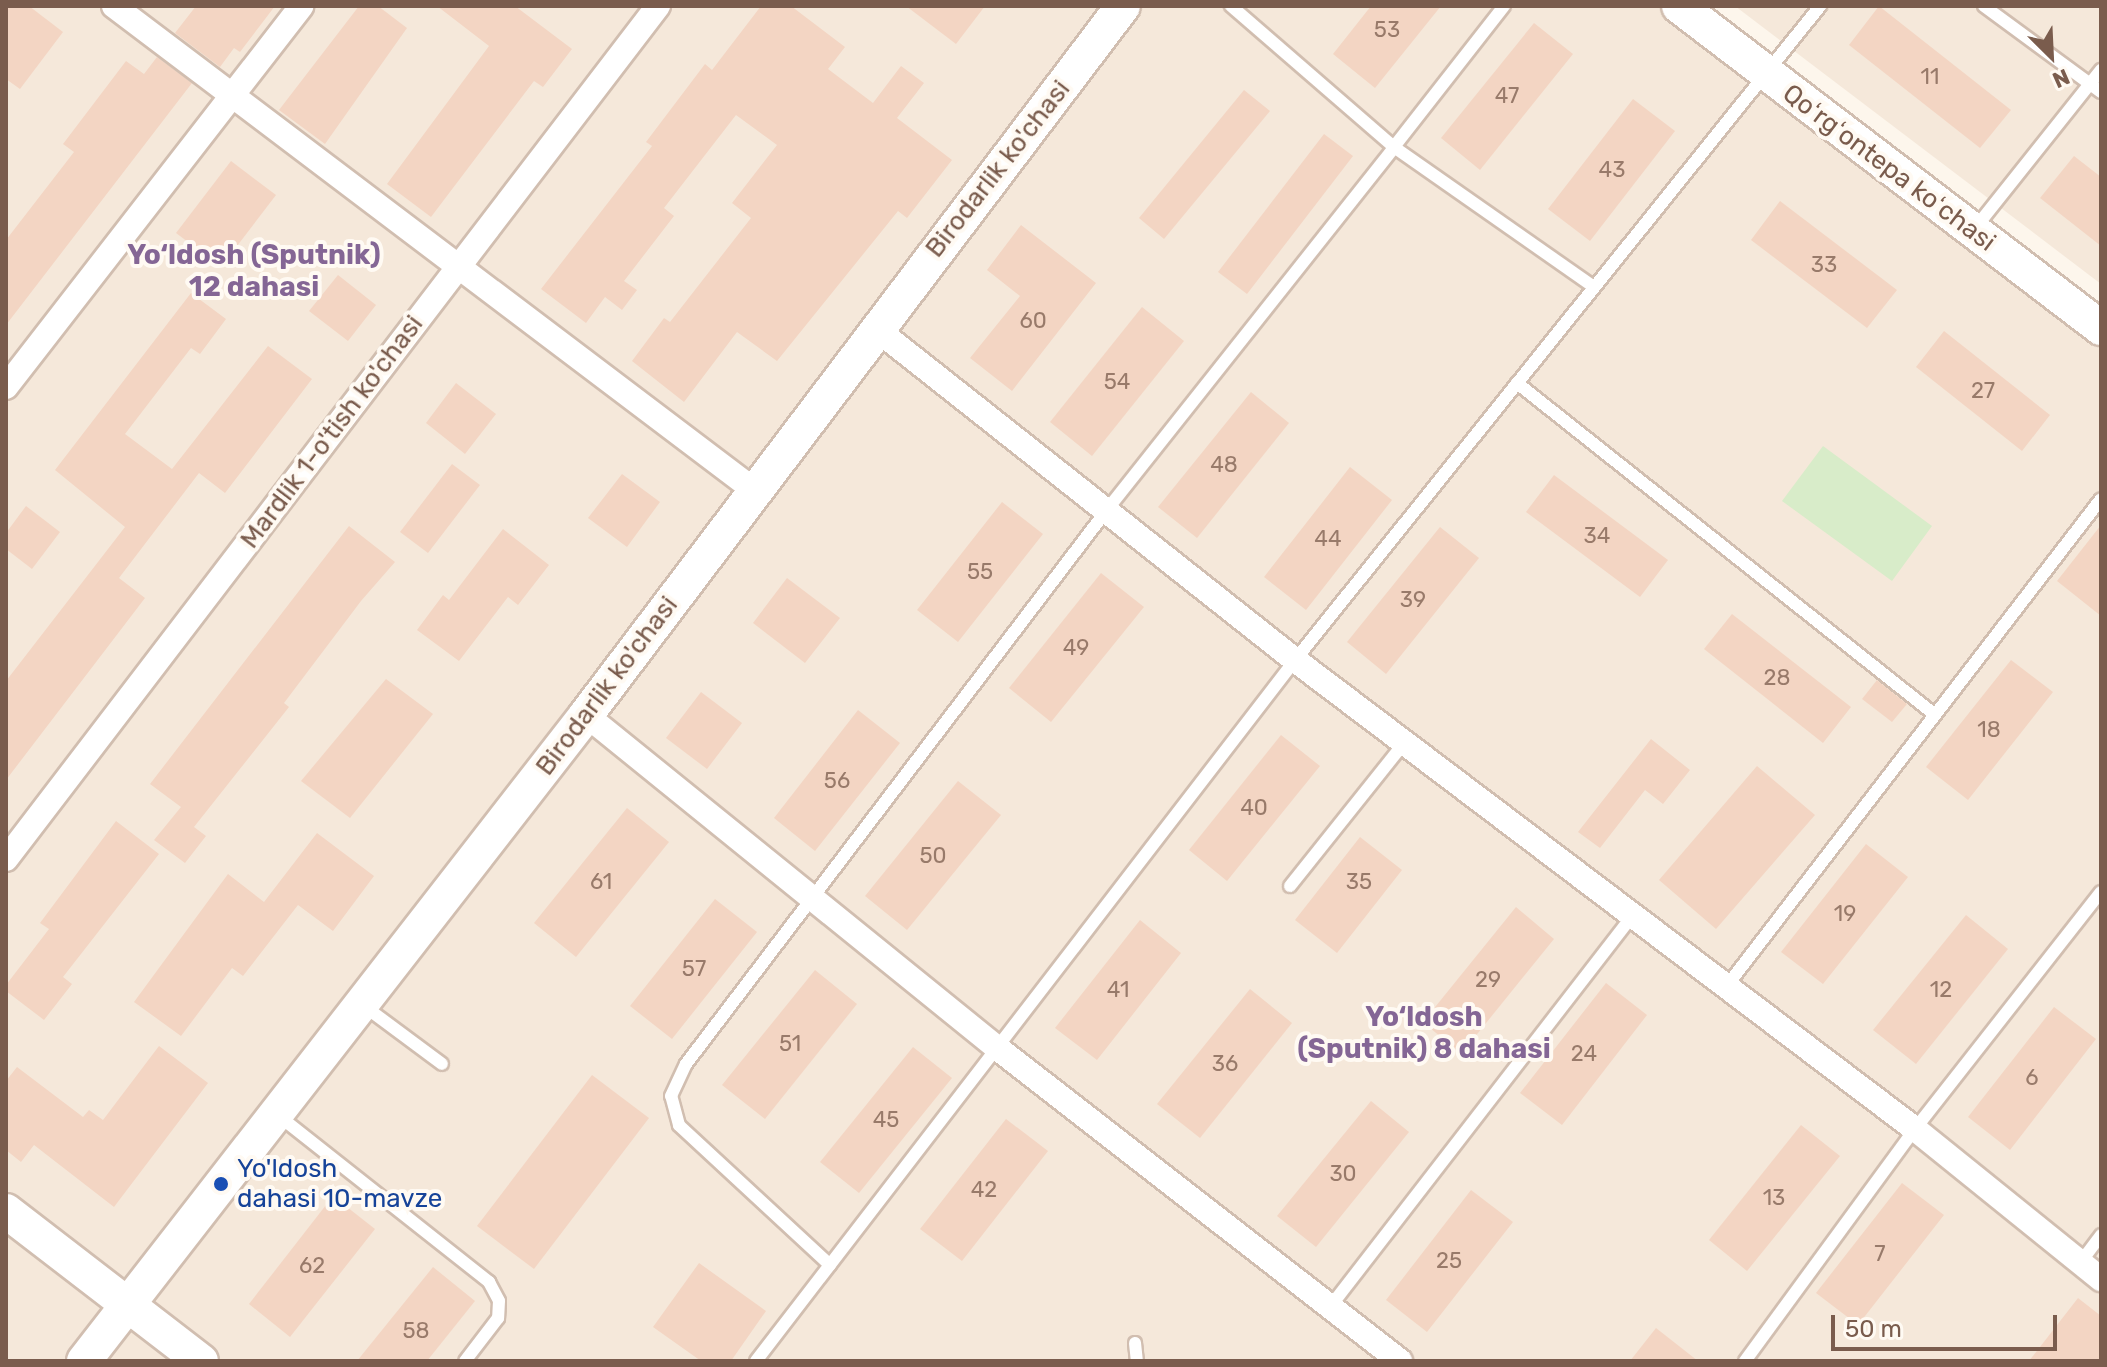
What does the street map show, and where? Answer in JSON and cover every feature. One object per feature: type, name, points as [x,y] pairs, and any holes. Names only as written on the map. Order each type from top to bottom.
[{"type":"street","points":[[114,6],[457,270],[754,490]]},
{"type":"street","points":[[6,387],[302,6]]},
{"type":"street","name":"Mardlik 1-o'tish ko'chasi","points":[[6,859],[658,6]]},
{"type":"street","name":"Birodarlik ko'chasi","points":[[84,1361],[586,715],[875,328],[1123,6]]},
{"type":"street","name":"Qoʻrgʻontepa koʻchasi","points":[[1679,6],[2101,328]]},
{"type":"street","points":[[875,328],[1295,660],[1915,1129],[2101,1279]]},
{"type":"street","points":[[586,715],[996,1047],[1400,1361]]},
{"type":"street","points":[[6,1211],[201,1361]]},
{"type":"lane","points":[[1231,6],[1394,147],[1594,287]]},
{"type":"lane","points":[[830,1265],[679,1125],[671,1096],[686,1064],[1106,511],[1504,6]]},
{"type":"lane","points":[[756,1361],[1295,660],[1820,6]]},
{"type":"lane","points":[[1984,6],[2096,88]]},
{"type":"lane","points":[[1973,231],[2096,88],[2101,70]]},
{"type":"lane","points":[[1517,383],[1934,714]]},
{"type":"lane","points":[[1726,987],[2101,499]]},
{"type":"lane","points":[[1290,886],[1404,743]]},
{"type":"lane","points":[[1745,1361],[1915,1129],[2101,892]]},
{"type":"lane","points":[[1330,1307],[1632,916]]},
{"type":"lane","points":[[361,1004],[442,1064]]},
{"type":"lane","points":[[276,1114],[489,1282],[499,1301],[498,1318],[465,1361]]},
{"type":"lane","points":[[2080,1263],[2101,1235]]},
{"type":"lane","points":[[1135,1343],[1137,1361]]},
{"type":"shaded area","points":[[6,6],[1679,6],[2101,328],[2101,1361],[6,1361]]},
{"type":"shaded area","points":[[1735,6],[2101,6],[2101,284]]},
{"type":"green space","points":[[1823,446],[1932,526],[1892,581],[1782,501]]},
{"type":"building","points":[[6,6],[29,6],[63,32],[20,89],[6,79]]},
{"type":"building","points":[[196,6],[275,6],[240,52],[234,48],[220,67],[175,33]]},
{"type":"building","points":[[359,6],[378,6],[407,28],[325,144],[279,110]]},
{"type":"building","points":[[437,6],[515,6],[572,49],[543,87],[534,81],[431,217],[387,184],[489,46]]},
{"type":"building","points":[[761,6],[791,6],[845,47],[828,69],[873,103],[901,66],[924,83],[897,118],[952,160],[907,218],[898,211],[777,361],[737,332],[684,402],[632,361],[664,318],[670,322],[751,218],[732,203],[777,145],[736,115],[664,208],[674,216],[624,281],[637,290],[622,310],[605,297],[586,323],[541,289],[652,146],[646,142],[705,64],[712,70]]},
{"type":"building","points":[[906,6],[985,6],[956,44]]},
{"type":"building","points":[[1371,6],[1441,6],[1375,88],[1333,54]]},
{"type":"building","points":[[1879,6],[2011,110],[1980,148],[1849,45]]},
{"type":"building","points":[[1534,23],[1573,54],[1480,170],[1441,138]]},
{"type":"building","points":[[157,57],[192,83],[6,325],[6,240],[74,152],[63,144],[126,61],[144,74]]},
{"type":"building","points":[[1244,90],[1270,111],[1164,239],[1139,218]]},
{"type":"building","points":[[1633,99],[1675,131],[1590,241],[1548,209]]},
{"type":"building","points":[[1324,134],[1353,156],[1247,294],[1218,272]]},
{"type":"building","points":[[2074,156],[2101,177],[2101,246],[2040,198]]},
{"type":"building","points":[[231,161],[276,195],[221,267],[176,233]]},
{"type":"building","points":[[1780,201],[1897,290],[1867,328],[1751,240]]},
{"type":"building","points":[[1021,225],[1096,283],[1012,391],[970,358],[1020,296],[987,270]]},
{"type":"building","points":[[338,275],[376,305],[348,341],[309,311]]},
{"type":"building","points":[[191,293],[226,319],[200,354],[191,348],[125,434],[172,469],[268,346],[312,379],[225,493],[199,473],[119,578],[145,598],[6,780],[6,681],[125,527],[55,470]]},
{"type":"building","points":[[1142,307],[1184,341],[1092,456],[1050,422]]},
{"type":"building","points":[[1944,331],[2050,415],[2022,451],[1916,367]]},
{"type":"building","points":[[456,383],[496,414],[465,454],[426,423]]},
{"type":"building","points":[[1251,392],[1289,423],[1197,538],[1158,507]]},
{"type":"building","points":[[452,464],[480,485],[428,553],[400,532]]},
{"type":"building","points":[[1350,467],[1392,500],[1306,610],[1264,577]]},
{"type":"building","points":[[622,474],[660,502],[627,547],[588,518]]},
{"type":"building","points":[[1554,475],[1668,560],[1640,597],[1526,512]]},
{"type":"building","points":[[1002,502],[1043,534],[958,642],[917,610]]},
{"type":"building","points":[[26,506],[60,532],[32,569],[6,549],[6,533]]},
{"type":"building","points":[[2101,525],[2101,616],[2057,581]]},
{"type":"building","points":[[349,526],[395,562],[361,601],[284,703],[289,707],[194,827],[206,836],[185,863],[154,840],[181,807],[150,784]]},
{"type":"building","points":[[1440,527],[1479,558],[1386,674],[1347,642]]},
{"type":"building","points":[[503,529],[549,565],[518,605],[508,597],[459,661],[417,630],[443,595],[449,600]]},
{"type":"building","points":[[1101,573],[1144,607],[1051,722],[1009,688]]},
{"type":"building","points":[[787,578],[840,618],[805,663],[753,623]]},
{"type":"building","points":[[1732,614],[1851,707],[1823,743],[1704,649]]},
{"type":"building","points":[[2011,660],[2053,692],[1968,800],[1926,767]]},
{"type":"building","points":[[386,679],[433,714],[350,818],[301,781]]},
{"type":"building","points":[[1877,680],[1907,704],[1892,722],[1862,699]]},
{"type":"building","points":[[701,692],[742,723],[707,769],[666,738]]},
{"type":"building","points":[[858,710],[900,743],[815,851],[774,818]]},
{"type":"building","points":[[1281,735],[1320,766],[1227,881],[1189,850]]},
{"type":"building","points":[[1651,739],[1690,770],[1663,804],[1645,790],[1600,848],[1578,832]]},
{"type":"building","points":[[1757,766],[1815,815],[1716,929],[1659,880]]},
{"type":"building","points":[[958,781],[1001,815],[907,930],[865,896]]},
{"type":"building","points":[[627,808],[669,842],[576,957],[534,923]]},
{"type":"building","points":[[116,821],[159,854],[63,977],[72,984],[44,1020],[6,991],[6,985],[49,929],[40,923]]},
{"type":"building","points":[[317,833],[374,876],[333,931],[298,905],[243,976],[232,968],[181,1036],[134,1002],[228,874],[264,902]]},
{"type":"building","points":[[1360,837],[1402,870],[1337,953],[1295,920]]},
{"type":"building","points":[[1866,844],[1908,877],[1823,984],[1781,952]]},
{"type":"building","points":[[715,899],[757,932],[672,1039],[630,1006]]},
{"type":"building","points":[[1516,907],[1554,939],[1461,1054],[1423,1022]]},
{"type":"building","points":[[1966,915],[2008,949],[1916,1064],[1873,1030]]},
{"type":"building","points":[[1140,920],[1181,953],[1097,1060],[1055,1028]]},
{"type":"building","points":[[815,970],[857,1004],[765,1119],[722,1085]]},
{"type":"building","points":[[1606,983],[1647,1015],[1562,1125],[1520,1093]]},
{"type":"building","points":[[1250,989],[1292,1023],[1200,1138],[1157,1104]]},
{"type":"building","points":[[2054,1007],[2096,1039],[2010,1150],[1968,1117]]},
{"type":"building","points":[[159,1046],[208,1083],[114,1207],[34,1145],[21,1162],[6,1150],[6,1081],[17,1067],[83,1117],[89,1110],[103,1120]]},
{"type":"building","points":[[913,1047],[952,1078],[859,1193],[820,1162]]},
{"type":"building","points":[[592,1075],[649,1118],[534,1269],[477,1226]]},
{"type":"building","points":[[1371,1101],[1409,1132],[1316,1247],[1277,1216]]},
{"type":"building","points":[[1006,1119],[1048,1151],[962,1261],[920,1229]]},
{"type":"building","points":[[1801,1125],[1840,1156],[1747,1271],[1709,1240]]},
{"type":"building","points":[[1902,1183],[1944,1215],[1858,1325],[1816,1293]]},
{"type":"building","points":[[1471,1190],[1513,1222],[1427,1332],[1386,1300]]},
{"type":"building","points":[[333,1196],[375,1229],[290,1337],[249,1304]]},
{"type":"building","points":[[699,1263],[766,1311],[731,1361],[701,1361],[653,1327]]},
{"type":"building","points":[[433,1267],[475,1301],[427,1361],[357,1361]]},
{"type":"building","points":[[2078,1298],[2101,1316],[2101,1361],[2029,1361]]},
{"type":"building","points":[[1656,1328],[1698,1361],[1630,1361]]},
{"type":"place","name":"Yo'ldosh dahasi 10-mavze","points":[[221,1184]]},
{"type":"district","name":"Yo‘ldosh (Sputnik) 12 dahasi","points":[[254,271]]},
{"type":"district","name":"Yo‘ldosh (Sputnik) 8 dahasi","points":[[1424,1033]]}]
